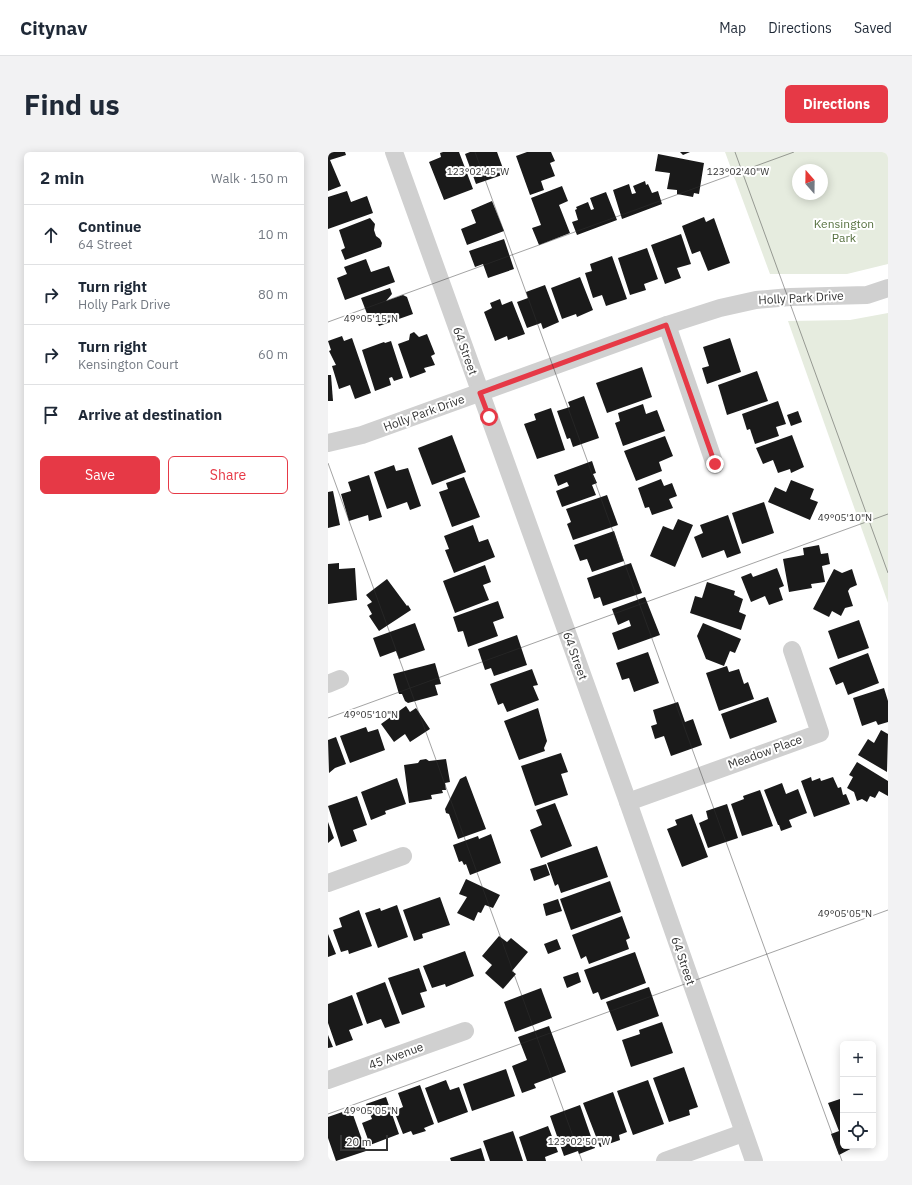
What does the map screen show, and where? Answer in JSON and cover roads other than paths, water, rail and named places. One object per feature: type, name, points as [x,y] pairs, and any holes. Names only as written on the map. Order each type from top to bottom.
[{"type":"street","name":"64 Street","points":[[394,152],[628,802],[754,1161]]},
{"type":"street","name":"Holly Park Drive","points":[[328,443],[362,435],[666,325],[720,308],[756,300],[790,297],[867,295],[888,288]]},
{"type":"street","points":[[666,325],[715,464]]},
{"type":"street","name":"Meadow Place","points":[[628,802],[820,733],[792,650]]},
{"type":"street","points":[[328,882],[403,856]]},
{"type":"street","name":"45 Avenue","points":[[328,1080],[465,1031]]},
{"type":"street","points":[[665,1161],[743,1133]]},
{"type":"park label","name":"Kensington Park","points":[[844,231]]}]
